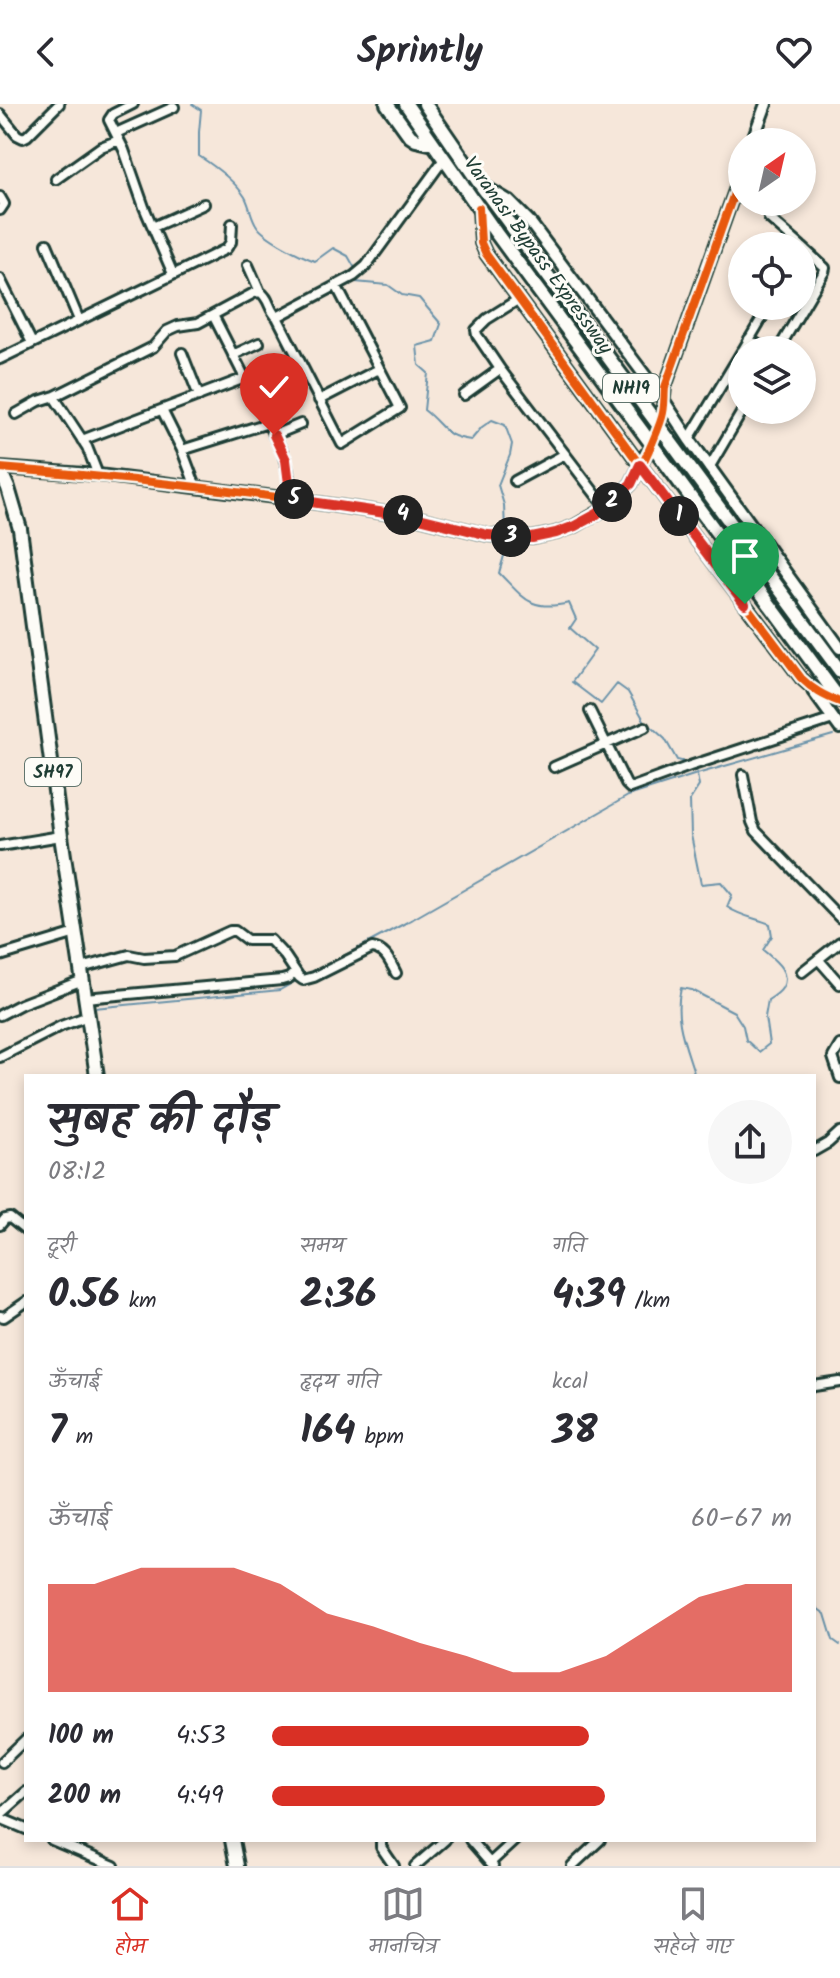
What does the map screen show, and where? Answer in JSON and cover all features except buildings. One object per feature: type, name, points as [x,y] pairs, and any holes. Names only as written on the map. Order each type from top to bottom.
[{"type":"main road","points":[[387,104],[410,136],[434,144]]},
{"type":"main road","name":"Varanasi Bypass Expressway","points":[[406,104],[840,701]]},
{"type":"main road","name":"Varanasi Bypass Expressway","points":[[425,104],[480,184],[840,671]]},
{"type":"main road","name":"SH97","points":[[0,469],[20,529],[97,1074]]},
{"type":"main road","points":[[232,1842],[237,1866]]},
{"type":"street","points":[[0,114],[23,138],[59,104]]},
{"type":"street","points":[[133,104],[110,116],[109,120],[173,274]]},
{"type":"street","points":[[757,128],[766,104]]},
{"type":"street","points":[[56,179],[117,136],[174,107]]},
{"type":"street","points":[[277,317],[357,274],[444,159]]},
{"type":"street","points":[[480,184],[509,201],[529,221],[664,401],[840,648]]},
{"type":"street","points":[[0,197],[4,204],[0,210]]},
{"type":"street","points":[[153,227],[204,204]]},
{"type":"street","points":[[479,208],[481,243],[486,254],[640,465],[836,723],[701,762],[630,788],[590,711]]},
{"type":"street","points":[[662,416],[665,387],[728,210]]},
{"type":"street","points":[[769,218],[784,232]]},
{"type":"street","points":[[0,359],[226,249],[231,242],[232,224]]},
{"type":"street","points":[[47,244],[79,320]]},
{"type":"street","points":[[816,259],[825,268],[816,286]]},
{"type":"street","points":[[248,265],[342,444],[400,408],[336,285]]},
{"type":"street","points":[[0,279],[32,343]]},
{"type":"street","points":[[16,414],[153,347],[167,331],[198,323],[260,292]]},
{"type":"street","points":[[519,299],[487,319],[476,330],[477,335],[606,508]]},
{"type":"street","points":[[213,315],[286,460],[291,499]]},
{"type":"street","points":[[233,355],[259,343]]},
{"type":"street","points":[[182,353],[199,396]]},
{"type":"street","points":[[319,400],[379,369]]},
{"type":"street","points":[[464,395],[500,369]]},
{"type":"street","points":[[254,396],[304,370]]},
{"type":"street","points":[[689,439],[728,374]]},
{"type":"street","points":[[82,440],[245,378]]},
{"type":"street","points":[[55,396],[93,459],[98,475]]},
{"type":"street","points":[[162,410],[196,487]]},
{"type":"street","points":[[182,450],[268,423]]},
{"type":"street","points":[[274,435],[301,424]]},
{"type":"street","points":[[709,468],[735,424]]},
{"type":"street","points":[[515,481],[565,454]]},
{"type":"street","points":[[0,469],[98,475],[291,499],[419,518],[488,535],[532,538],[575,526],[606,508],[631,484],[646,454]]},
{"type":"street","points":[[813,690],[840,701]]},
{"type":"street","points":[[554,767],[645,727]]},
{"type":"street","points":[[743,775],[756,831],[840,918]]},
{"type":"street","points":[[0,846],[61,836]]},
{"type":"street","points":[[0,1015],[65,986],[82,974],[129,955],[144,958],[175,956],[230,931],[247,940],[270,940],[303,980],[372,948],[385,954],[396,973]]},
{"type":"street","points":[[0,956],[76,933]]},
{"type":"street","points":[[802,972],[840,942]]},
{"type":"street","points":[[818,959],[840,984]]},
{"type":"street","points":[[85,998],[282,980],[295,972]]},
{"type":"street","points":[[0,1057],[88,1016]]},
{"type":"street","points":[[840,1045],[833,1057],[840,1078]]},
{"type":"street","points":[[816,1150],[840,1132]]},
{"type":"street","points":[[0,1225],[10,1218],[24,1229]]},
{"type":"street","points":[[0,1316],[4,1317],[24,1303]]},
{"type":"street","points":[[816,1386],[840,1382]]},
{"type":"street","points":[[2,1762],[24,1741]]},
{"type":"street","points":[[24,1794],[0,1816],[24,1828]]},
{"type":"street","points":[[57,1842],[114,1866]]},
{"type":"street","points":[[381,1842],[394,1866]]},
{"type":"street","points":[[415,1866],[441,1842]]},
{"type":"street","points":[[472,1842],[492,1864],[513,1842]]},
{"type":"street","points":[[572,1866],[598,1842]]},
{"type":"waterway","points":[[192,104],[201,110],[199,156],[241,191],[261,231],[315,261],[333,248],[348,256],[356,270]]},
{"type":"waterway","points":[[355,280],[388,285],[402,295],[419,298],[441,324],[435,341],[417,346],[419,365],[428,373],[424,410],[449,433],[471,440],[492,420],[505,425],[512,444],[498,485],[504,505],[505,532]]},
{"type":"waterway","points":[[505,542],[499,573],[529,601],[545,606],[569,603],[576,619],[570,628],[595,650],[572,682],[601,704],[617,684],[628,692],[644,720],[665,739],[677,760],[690,763]]},
{"type":"waterway","points":[[306,976],[413,919],[628,796],[833,735]]},
{"type":"waterway","points":[[694,1074],[680,1022],[681,988],[692,990],[734,1012],[743,1026],[746,1040],[759,1052],[769,1044],[765,1017],[768,1000],[780,991],[785,981],[780,966],[763,950],[772,936],[770,924],[727,907],[732,895],[721,882],[701,884],[691,835],[690,800],[699,786],[696,769]]},
{"type":"waterway","points":[[94,1008],[280,990],[296,981]]},
{"type":"waterway","points":[[63,1021],[82,1012]]},
{"type":"waterway","points":[[0,1052],[10,1047]]},
{"type":"waterway","points":[[816,1607],[825,1614],[833,1640],[840,1645]]},
{"type":"cycle path","points":[[479,208],[481,243],[486,254],[640,465],[801,678],[819,692],[840,702]]},
{"type":"cycle path","points":[[0,468],[271,496],[414,517],[506,537],[540,537],[567,530],[617,499],[632,483],[644,460],[662,417],[665,387],[728,210]]},
{"type":"route","points":[[274,435],[286,460],[291,499],[419,518],[488,535],[532,538],[575,526],[606,508],[631,484],[640,465],[745,604]]}]
